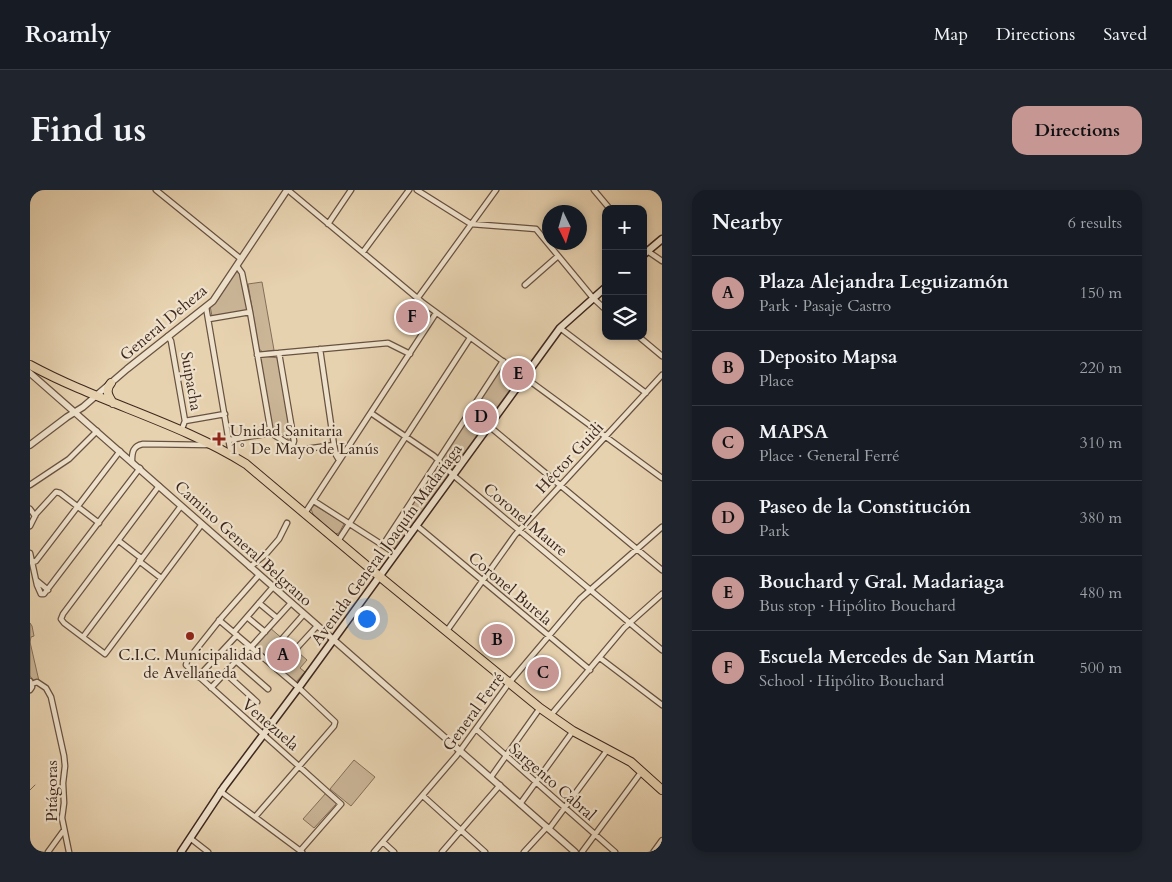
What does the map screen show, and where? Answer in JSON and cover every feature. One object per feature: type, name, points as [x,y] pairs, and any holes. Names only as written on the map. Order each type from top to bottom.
[{"type":"main road","points":[[646,250],[662,239]]},
{"type":"main road","name":"Avenida General Joaquín Madariaga","points":[[181,852],[220,791],[299,688],[560,328],[602,290]]},
{"type":"main road","points":[[30,365],[96,396],[212,445],[231,454],[254,469],[446,632],[540,708],[573,731],[626,759],[662,790]]},
{"type":"main road","points":[[111,383],[108,392],[109,398],[114,403]]},
{"type":"street","points":[[156,190],[241,259]]},
{"type":"street","points":[[288,190],[436,313],[662,478]]},
{"type":"street","name":"General Deheza","points":[[75,412],[215,299],[288,190]]},
{"type":"street","points":[[328,224],[351,190]]},
{"type":"street","points":[[363,252],[409,190]]},
{"type":"street","points":[[417,190],[471,224],[536,229],[592,298],[602,307]]},
{"type":"street","points":[[418,299],[496,190]]},
{"type":"street","points":[[594,190],[607,205]]},
{"type":"street","points":[[647,252],[662,261]]},
{"type":"street","points":[[525,285],[558,256]]},
{"type":"street","points":[[237,266],[242,273],[250,312],[271,432],[292,448],[301,450],[334,444]]},
{"type":"street","points":[[206,308],[231,454]]},
{"type":"street","points":[[209,319],[250,312]]},
{"type":"street","points":[[305,513],[436,313]]},
{"type":"street","points":[[560,328],[646,393]]},
{"type":"street","name":"Suipacha","points":[[168,336],[171,340],[185,420],[181,431]]},
{"type":"street","points":[[338,541],[470,338]]},
{"type":"street","points":[[643,340],[662,356]]},
{"type":"street","points":[[257,355],[388,343],[410,354]]},
{"type":"street","points":[[320,349],[334,444],[339,460]]},
{"type":"street","points":[[280,352],[294,441],[292,448]]},
{"type":"street","points":[[383,545],[503,361]]},
{"type":"street","name":"Camino General Belgrano","points":[[30,373],[575,852]]},
{"type":"street","name":"Héctor Guidi","points":[[446,632],[519,530],[662,375]]},
{"type":"street","points":[[30,445],[75,412]]},
{"type":"street","name":"Coronel Maure","points":[[371,413],[439,460],[453,475],[662,650]]},
{"type":"street","points":[[185,420],[224,414]]},
{"type":"street","points":[[489,426],[662,570]]},
{"type":"street","points":[[30,485],[69,459],[97,431]]},
{"type":"street","points":[[229,440],[271,432]]},
{"type":"street","points":[[132,461],[134,448],[143,444],[212,445]]},
{"type":"street","points":[[33,562],[36,561],[120,451]]},
{"type":"street","points":[[30,553],[36,580],[41,594],[44,594],[140,468]]},
{"type":"street","points":[[159,486],[63,614],[61,619],[64,624],[104,654],[202,524]]},
{"type":"street","points":[[30,526],[35,516],[56,492],[60,493],[99,523]]},
{"type":"street","points":[[314,500],[396,553]]},
{"type":"street","points":[[83,637],[182,506]]},
{"type":"street","points":[[30,510],[35,516]]},
{"type":"street","points":[[250,566],[266,554],[279,540],[286,523]]},
{"type":"street","name":"Coronel Burela","points":[[416,525],[590,670]]},
{"type":"street","name":"General Ferré","points":[[374,852],[460,751],[509,683],[548,636],[590,589],[662,527]]},
{"type":"street","points":[[119,541],[161,578]]},
{"type":"street","points":[[255,817],[335,724],[299,688],[219,620],[259,575]]},
{"type":"street","points":[[36,580],[48,590]]},
{"type":"street","points":[[198,677],[273,587]]},
{"type":"street","points":[[551,715],[629,623],[662,594]]},
{"type":"street","points":[[259,603],[277,618]]},
{"type":"street","points":[[211,688],[291,603]]},
{"type":"street","points":[[282,638],[304,614]]},
{"type":"street","points":[[247,617],[265,632]]},
{"type":"street","name":"Venezuela","points":[[219,620],[186,663],[187,667],[341,804],[301,851]]},
{"type":"street","points":[[295,650],[317,626]]},
{"type":"street","points":[[600,658],[662,705]]},
{"type":"street","points":[[236,661],[268,689]]},
{"type":"street","points":[[225,673],[257,702]]},
{"type":"street","name":"Pitágoras","points":[[30,690],[31,682],[39,683],[44,686],[52,700],[65,766],[62,818],[69,852]]},
{"type":"street","points":[[491,777],[540,708]]},
{"type":"street","name":"Sargento Cabral","points":[[476,729],[615,852]]},
{"type":"street","points":[[520,804],[573,731]]},
{"type":"street","points":[[524,852],[566,808],[608,750]]},
{"type":"street","points":[[582,852],[642,771]]},
{"type":"street","points":[[442,852],[500,785]]},
{"type":"street","points":[[220,791],[301,851]]},
{"type":"street","points":[[422,796],[485,852]]},
{"type":"street","points":[[48,852],[64,830]]},
{"type":"street","points":[[190,838],[208,852]]},
{"type":"street","points":[[654,852],[662,841]]},
{"type":"street","points":[[383,842],[394,852]]},
{"type":"shaded area","points":[[236,271],[240,273],[248,310],[212,316],[210,306],[217,301]]},
{"type":"shaded area","points":[[262,282],[274,350],[263,352],[259,349],[248,284]]},
{"type":"shaded area","points":[[262,356],[279,358],[291,441],[272,427],[260,358]]},
{"type":"shaded area","points":[[503,361],[524,377],[395,553],[383,545]]},
{"type":"shaded area","points":[[314,505],[344,524],[339,533],[335,534],[313,514],[311,509]]},
{"type":"shaded area","points":[[30,623],[34,636],[31,637],[30,642]]},
{"type":"shaded area","points":[[269,627],[307,660],[300,668],[305,672],[296,682],[253,645]]},
{"type":"shaded area","points":[[30,642],[39,681],[33,680],[30,676]]},
{"type":"shaded area","points":[[354,760],[375,777],[351,806],[330,789]]},
{"type":"shaded area","points":[[326,793],[337,803],[314,828],[303,819]]},
{"type":"waterway","points":[[30,790],[35,785]]},
{"type":"place","name":"Escuela Mercedes de San Martín","points":[[412,317]]},
{"type":"place","name":"Bouchard y Gral. Madariaga","points":[[518,374]]},
{"type":"place","name":"Paseo de la Constitución","points":[[481,417]]},
{"type":"place","name":"Unidad Sanitaria 1° De Mayo de Lanús","points":[[219,439]]},
{"type":"place","name":"C.I.C. Municipalidad de Avellaneda","points":[[190,636]]},
{"type":"place","name":"Deposito Mapsa","points":[[497,640]]},
{"type":"place","name":"Plaza Alejandra Leguizamón","points":[[283,655]]},
{"type":"place","name":"MAPSA","points":[[543,673]]}]
